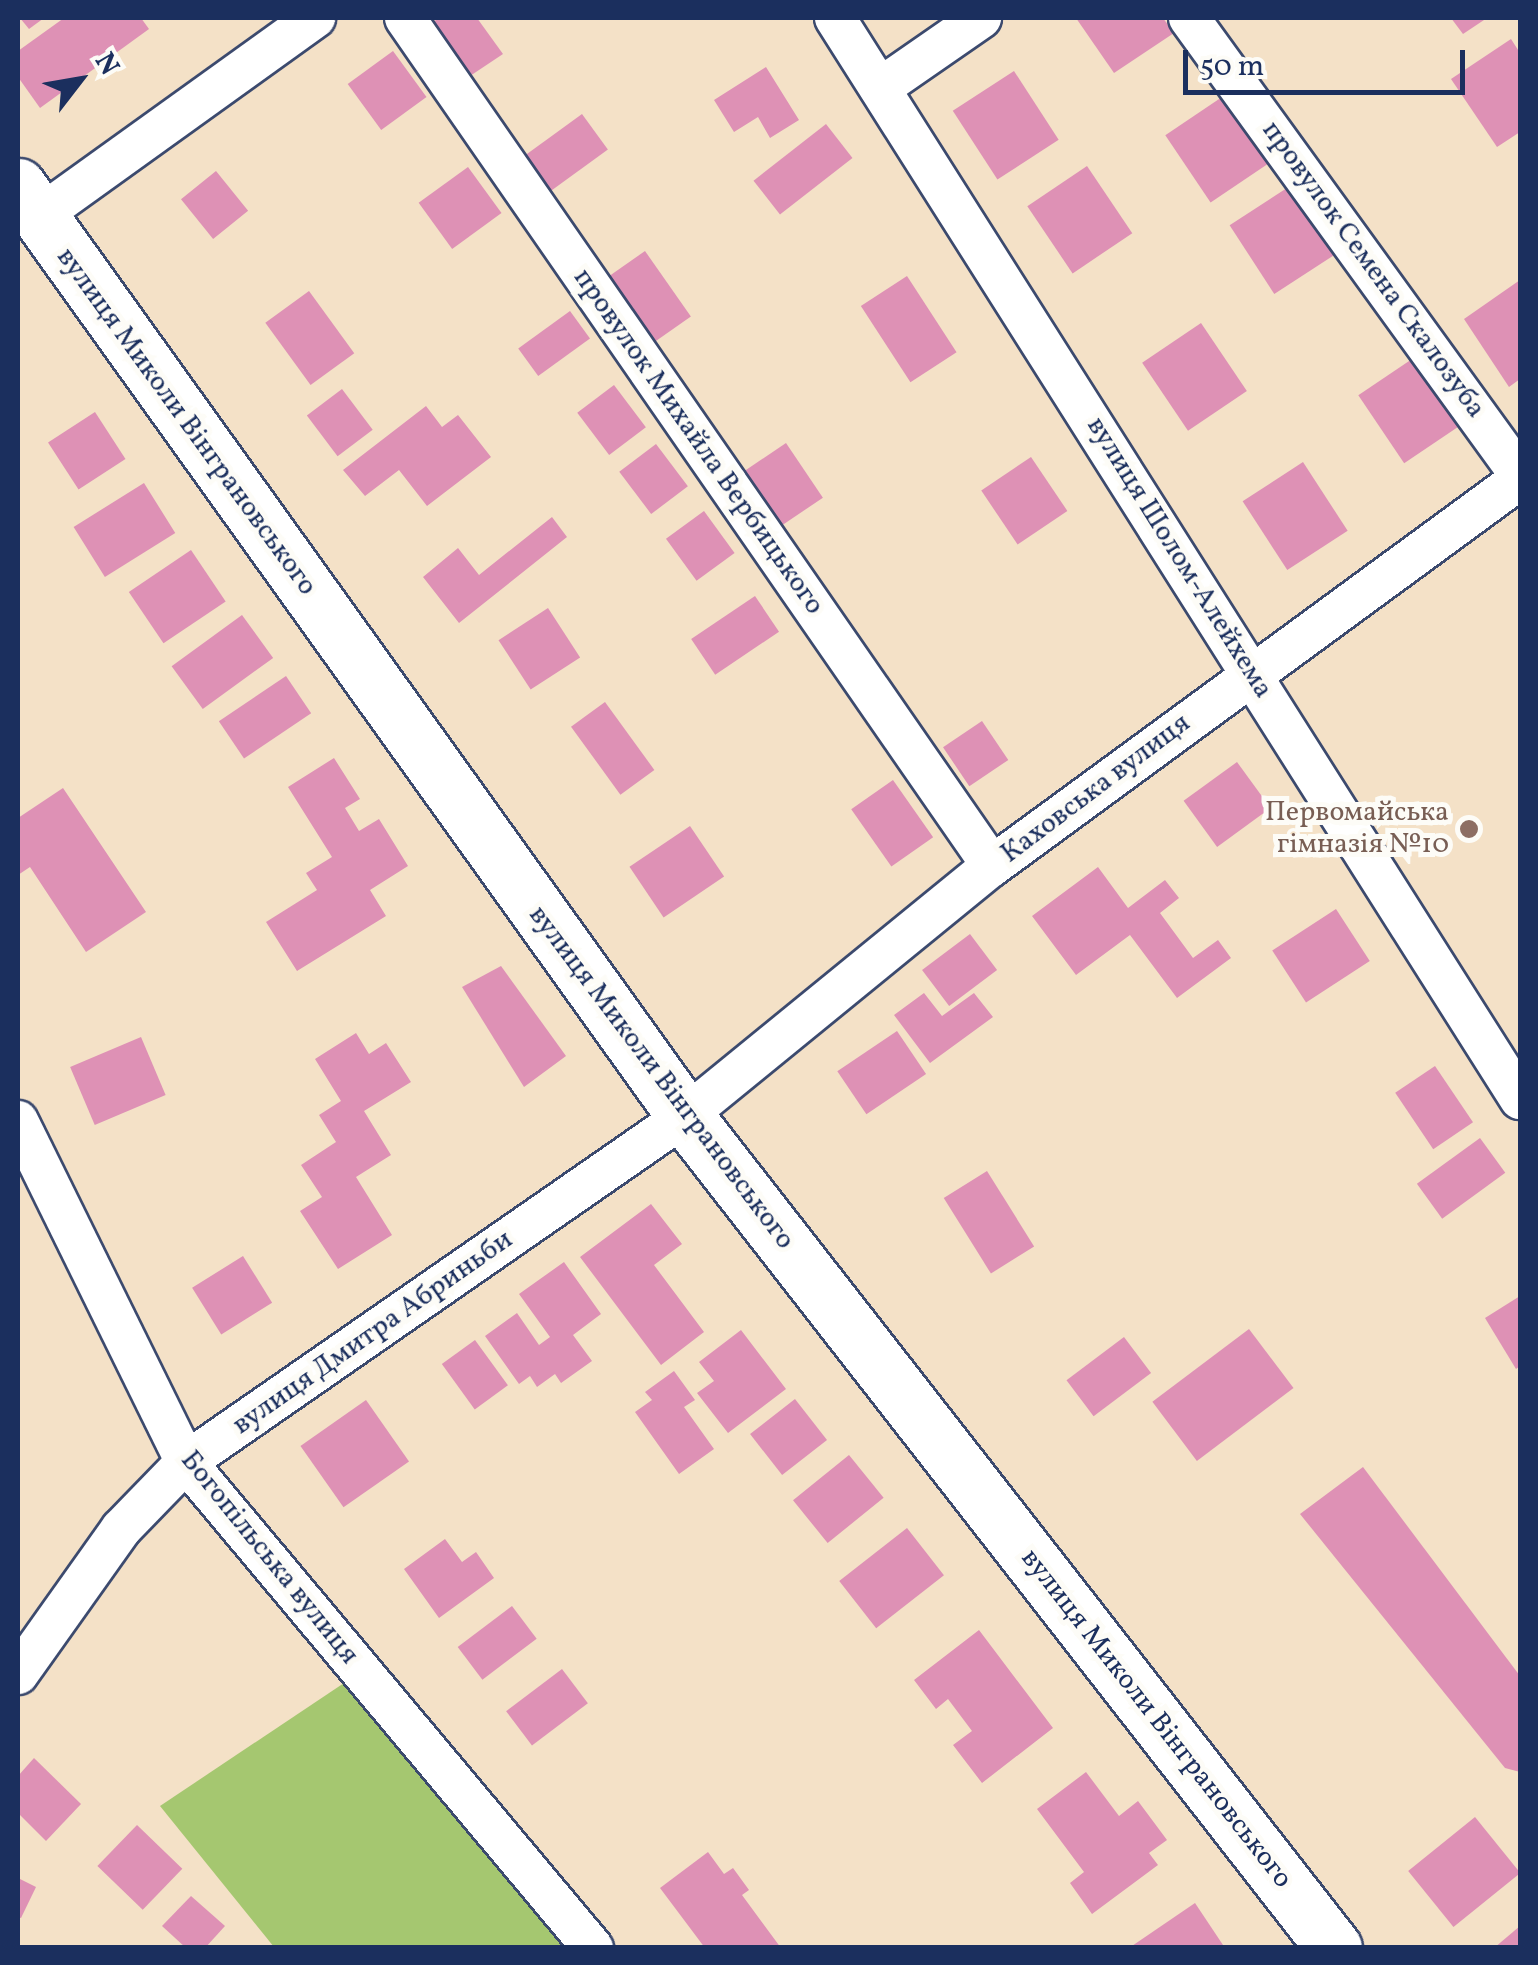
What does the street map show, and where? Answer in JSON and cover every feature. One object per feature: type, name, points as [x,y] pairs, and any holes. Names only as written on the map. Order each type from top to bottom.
[{"type":"main road","name":"вулиця Миколи Вінграновського","points":[[28,201],[685,1116],[1334,1948]]},
{"type":"street","points":[[28,201],[315,18]]},
{"type":"street","name":"провулок Михайла Вербицького","points":[[404,18],[992,866]]},
{"type":"street","name":"вулиця Шолом-Алейхема","points":[[835,18],[1520,1099]]},
{"type":"street","points":[[880,88],[981,18]]},
{"type":"street","name":"провулок Семена Скалозуба","points":[[1190,18],[1520,477]]},
{"type":"street","name":"Каховська вулиця","points":[[685,1116],[992,866],[1520,477]]},
{"type":"street","name":"вулиця Дмитра Абриньби","points":[[22,1659],[121,1529],[186,1462],[685,1116]]},
{"type":"street","name":"Богопільська вулиця","points":[[18,1122],[186,1462],[593,1948]]},
{"type":"green space","points":[[353,1677],[581,1947],[274,1947],[160,1806]]},
{"type":"building","points":[[20,18],[44,18],[29,29]]},
{"type":"building","points":[[64,18],[141,18],[149,29],[40,108],[18,77],[18,51]]},
{"type":"building","points":[[439,18],[477,18],[503,54],[467,78],[430,24]]},
{"type":"building","points":[[1076,18],[1163,18],[1174,33],[1114,73]]},
{"type":"building","points":[[1451,18],[1487,18],[1463,34]]},
{"type":"building","points":[[1511,39],[1520,53],[1520,132],[1497,147],[1451,79]]},
{"type":"building","points":[[393,51],[427,97],[381,130],[348,84]]},
{"type":"building","points":[[766,67],[799,120],[770,138],[758,117],[734,132],[714,100]]},
{"type":"building","points":[[1014,71],[1059,140],[997,180],[953,111]]},
{"type":"building","points":[[1225,95],[1270,162],[1211,202],[1165,135]]},
{"type":"building","points":[[582,114],[608,150],[550,191],[525,156]]},
{"type":"building","points":[[826,124],[852,158],[780,215],[754,181]]},
{"type":"building","points":[[1087,166],[1132,233],[1073,273],[1027,206]]},
{"type":"building","points":[[468,167],[502,213],[452,249],[419,203]]},
{"type":"building","points":[[216,171],[248,211],[213,239],[181,199]]},
{"type":"building","points":[[1290,186],[1335,255],[1274,294],[1230,225]]},
{"type":"building","points":[[645,251],[691,317],[655,342],[609,276]]},
{"type":"building","points":[[907,276],[957,352],[910,382],[861,306]]},
{"type":"building","points":[[1520,280],[1520,379],[1509,387],[1464,319]]},
{"type":"building","points":[[309,291],[354,353],[311,385],[265,323]]},
{"type":"building","points":[[570,311],[590,339],[538,376],[518,349]]},
{"type":"building","points":[[1201,323],[1247,391],[1188,431],[1142,363]]},
{"type":"building","points":[[1418,355],[1464,423],[1404,463],[1358,395]]},
{"type":"building","points":[[614,385],[646,427],[609,455],[577,413]]},
{"type":"building","points":[[342,389],[373,430],[338,456],[307,415]]},
{"type":"building","points":[[426,406],[442,427],[458,415],[491,457],[427,506],[399,470],[365,496],[343,470]]},
{"type":"building","points":[[95,412],[125,459],[79,489],[48,442]]},
{"type":"building","points":[[786,443],[823,498],[781,526],[744,472]]},
{"type":"building","points":[[656,444],[688,486],[651,514],[619,472]]},
{"type":"building","points":[[1031,457],[1067,511],[1018,544],[981,491]]},
{"type":"building","points":[[1303,462],[1348,531],[1287,570],[1243,501]]},
{"type":"building","points":[[144,483],[175,533],[105,577],[74,527]]},
{"type":"building","points":[[704,511],[735,553],[697,581],[666,539]]},
{"type":"building","points":[[552,517],[567,537],[459,623],[423,577],[458,548],[479,575]]},
{"type":"building","points":[[191,550],[226,601],[163,643],[129,592]]},
{"type":"building","points":[[755,596],[779,632],[715,675],[691,639]]},
{"type":"building","points":[[548,608],[580,657],[531,690],[499,640]]},
{"type":"building","points":[[242,615],[273,658],[203,709],[172,666]]},
{"type":"building","points":[[286,676],[311,713],[244,759],[219,721]]},
{"type":"building","points":[[605,702],[654,770],[620,795],[571,727]]},
{"type":"building","points":[[982,721],[1008,760],[969,786],[943,747]]},
{"type":"building","points":[[334,758],[360,799],[345,808],[359,831],[379,819],[408,866],[370,890],[386,916],[297,971],[266,922],[317,890],[306,873],[332,857],[288,787]]},
{"type":"building","points":[[1237,762],[1271,808],[1217,847],[1184,801]]},
{"type":"building","points":[[893,780],[933,837],[891,867],[851,809]]},
{"type":"building","points":[[63,788],[146,912],[86,952],[30,867],[18,875],[18,818]]},
{"type":"building","points":[[690,826],[724,877],[664,917],[629,867]]},
{"type":"building","points":[[1098,867],[1128,908],[1165,880],[1179,898],[1160,913],[1193,958],[1218,940],[1231,958],[1177,998],[1130,935],[1076,975],[1032,916]]},
{"type":"building","points":[[1336,909],[1370,961],[1306,1002],[1272,950]]},
{"type":"building","points":[[970,934],[997,970],[949,1006],[922,970]]},
{"type":"building","points":[[501,966],[566,1056],[524,1087],[462,987]]},
{"type":"building","points":[[924,993],[942,1016],[974,993],[993,1017],[930,1063],[894,1015]]},
{"type":"building","points":[[897,1031],[926,1074],[866,1114],[837,1071]]},
{"type":"building","points":[[356,1033],[369,1054],[386,1043],[411,1082],[364,1111],[391,1155],[356,1177],[392,1235],[338,1269],[300,1211],[322,1197],[301,1165],[336,1142],[319,1115],[341,1101],[315,1059]]},
{"type":"building","points":[[141,1037],[166,1095],[95,1125],[70,1067]]},
{"type":"building","points":[[1435,1066],[1473,1122],[1433,1149],[1395,1093]]},
{"type":"building","points":[[1480,1138],[1505,1173],[1442,1219],[1417,1184]]},
{"type":"building","points":[[987,1171],[1034,1246],[991,1274],[944,1198]]},
{"type":"building","points":[[651,1204],[682,1244],[654,1265],[704,1332],[661,1365],[580,1257]]},
{"type":"building","points":[[243,1256],[272,1303],[221,1334],[192,1288]]},
{"type":"building","points":[[564,1262],[601,1314],[573,1335],[592,1361],[561,1383],[555,1374],[537,1387],[530,1376],[519,1384],[485,1336],[517,1313],[539,1345],[550,1337],[519,1294]]},
{"type":"building","points":[[1520,1296],[1520,1366],[1516,1369],[1485,1318]]},
{"type":"building","points":[[1249,1329],[1294,1388],[1197,1461],[1152,1402]]},
{"type":"building","points":[[741,1330],[786,1389],[728,1433],[697,1393],[714,1381],[699,1362]]},
{"type":"building","points":[[1124,1337],[1151,1373],[1094,1416],[1066,1380]]},
{"type":"building","points":[[475,1340],[508,1385],[475,1409],[442,1364]]},
{"type":"building","points":[[674,1371],[695,1400],[684,1407],[714,1449],[679,1474],[635,1412],[652,1400],[645,1392]]},
{"type":"building","points":[[795,1399],[827,1440],[782,1475],[750,1434]]},
{"type":"building","points":[[366,1400],[409,1461],[343,1507],[300,1446]]},
{"type":"building","points":[[849,1455],[884,1498],[828,1543],[793,1500]]},
{"type":"building","points":[[1363,1467],[1520,1676],[1520,1772],[1505,1768],[1300,1514]]},
{"type":"building","points":[[907,1528],[944,1575],[876,1628],[839,1581]]},
{"type":"building","points":[[445,1539],[462,1562],[476,1552],[494,1578],[439,1618],[404,1569]]},
{"type":"building","points":[[512,1606],[537,1639],[482,1680],[458,1647]]},
{"type":"building","points":[[979,1630],[1053,1728],[982,1783],[953,1745],[972,1731],[948,1699],[936,1709],[914,1680]]},
{"type":"building","points":[[562,1669],[588,1703],[532,1745],[506,1711]]},
{"type":"building","points":[[34,1758],[81,1804],[46,1841],[18,1813],[18,1776]]},
{"type":"building","points":[[1086,1772],[1119,1816],[1138,1801],[1167,1840],[1149,1853],[1158,1865],[1092,1914],[1070,1883],[1084,1872],[1037,1809]]},
{"type":"building","points":[[1475,1817],[1520,1873],[1453,1927],[1408,1871]]},
{"type":"building","points":[[137,1825],[182,1869],[143,1910],[97,1866]]},
{"type":"building","points":[[708,1852],[724,1874],[733,1868],[749,1890],[742,1895],[781,1948],[705,1948],[660,1888]]},
{"type":"building","points":[[18,1878],[36,1887],[21,1918],[18,1917]]},
{"type":"building","points":[[191,1896],[225,1926],[205,1948],[186,1948],[162,1926]]},
{"type":"building","points":[[1195,1903],[1225,1948],[1129,1948]]},
{"type":"building","points":[[1520,1926],[1520,1948],[1494,1948]]},
{"type":"place","name":"Первомайська гімназія №10","points":[[1469,829]]}]
